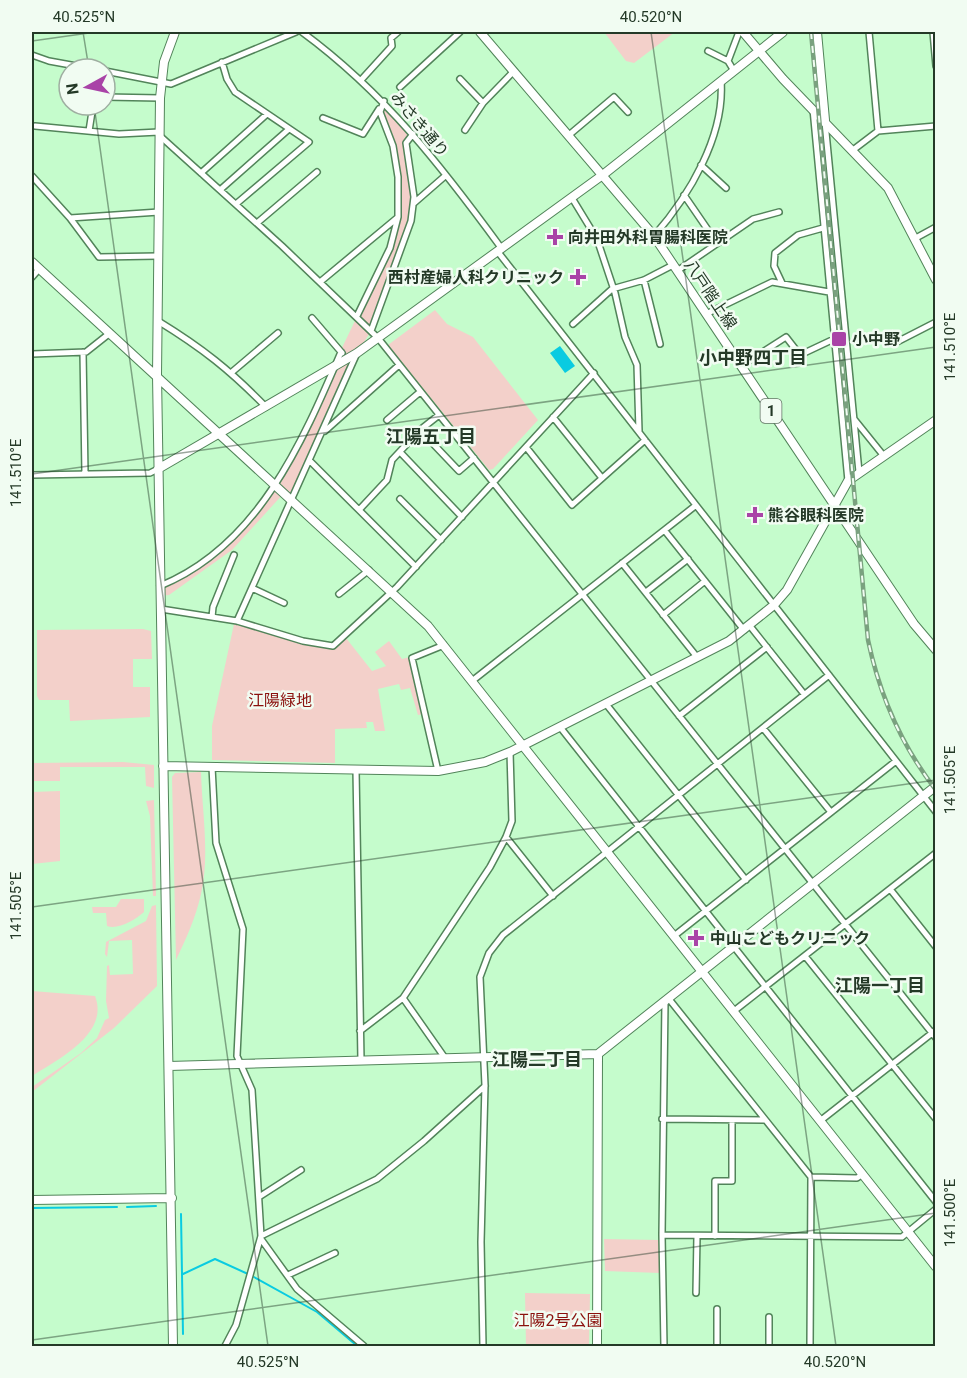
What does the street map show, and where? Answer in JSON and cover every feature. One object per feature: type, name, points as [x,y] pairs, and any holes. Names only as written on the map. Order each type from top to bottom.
[{"type":"main road","name":"八戸階上線","points":[[480,32],[604,174],[654,236],[914,624],[936,650]]},
{"type":"street","points":[[174,1346],[157,375],[160,98],[161,82],[175,32]]},
{"type":"street","points":[[117,73],[171,84],[296,32]]},
{"type":"street","name":"みさき通り","points":[[302,32],[362,79],[413,134],[594,374],[936,812]]},
{"type":"street","points":[[362,79],[392,46],[391,38],[398,32]]},
{"type":"street","points":[[400,87],[460,32]]},
{"type":"street","points":[[728,61],[741,32],[888,188],[936,280]]},
{"type":"street","points":[[32,475],[150,473],[334,368],[572,198],[783,32]]},
{"type":"street","points":[[818,32],[859,472]]},
{"type":"street","points":[[869,32],[878,131]]},
{"type":"street","points":[[933,32],[936,66]]},
{"type":"street","points":[[708,51],[728,61],[734,70]]},
{"type":"street","points":[[32,64],[33,55],[57,61]]},
{"type":"street","points":[[222,62],[227,79],[235,92],[309,142],[236,204]]},
{"type":"street","points":[[465,130],[483,104],[514,72]]},
{"type":"street","points":[[460,79],[483,104]]},
{"type":"street","points":[[654,236],[684,195],[701,165],[719,110],[721,81]]},
{"type":"street","points":[[117,97],[160,98]]},
{"type":"street","points":[[569,135],[614,97],[628,112]]},
{"type":"street","points":[[323,118],[363,134],[384,101]]},
{"type":"street","points":[[813,107],[848,481]]},
{"type":"street","points":[[357,316],[390,248],[398,217],[397,168],[380,108]]},
{"type":"street","points":[[201,173],[267,114]]},
{"type":"street","points":[[89,131],[91,117]]},
{"type":"street","points":[[35,126],[119,134],[159,134],[357,316],[378,338],[584,594],[784,849],[934,1034],[820,1121]]},
{"type":"street","points":[[853,150],[878,131],[936,126]]},
{"type":"street","points":[[220,190],[290,129]]},
{"type":"street","points":[[371,331],[406,240],[414,202],[406,143],[413,134]]},
{"type":"street","points":[[701,165],[726,188]]},
{"type":"street","points":[[257,223],[317,172]]},
{"type":"street","points":[[32,176],[70,218],[99,257],[158,256]]},
{"type":"street","points":[[414,202],[445,176]]},
{"type":"street","points":[[684,195],[708,230]]},
{"type":"street","points":[[572,198],[597,239],[614,288],[625,336],[637,365],[639,431]]},
{"type":"street","points":[[70,218],[159,212]]},
{"type":"street","points":[[573,324],[614,288],[675,268],[753,219],[779,212]]},
{"type":"street","points":[[320,282],[398,217]]},
{"type":"street","points":[[914,238],[936,227]]},
{"type":"street","points":[[783,283],[774,266],[775,253],[798,235],[823,228]]},
{"type":"street","points":[[32,262],[393,592],[444,645],[936,1267]]},
{"type":"street","points":[[32,277],[39,269]]},
{"type":"street","points":[[644,280],[660,344]]},
{"type":"street","points":[[706,314],[763,284],[783,283],[829,292]]},
{"type":"street","points":[[312,318],[347,360]]},
{"type":"street","points":[[158,321],[203,349],[232,372],[266,408]]},
{"type":"street","points":[[896,343],[936,322]]},
{"type":"street","points":[[32,354],[83,352],[110,333]]},
{"type":"street","points":[[232,372],[278,333]]},
{"type":"street","points":[[741,366],[786,337],[800,355],[834,339]]},
{"type":"street","points":[[83,352],[85,474]]},
{"type":"street","points":[[160,586],[185,574],[217,550],[245,524],[276,485],[288,468],[341,352]]},
{"type":"street","points":[[237,621],[291,499],[324,432],[357,353]]},
{"type":"street","points":[[324,432],[399,366]]},
{"type":"street","points":[[161,609],[237,621],[303,641],[333,646],[393,592],[594,374]]},
{"type":"street","points":[[387,420],[420,392]]},
{"type":"street","points":[[358,510],[387,480],[393,460],[420,430],[439,415]]},
{"type":"street","points":[[553,417],[602,478]]},
{"type":"street","points":[[853,417],[883,455]]},
{"type":"street","points":[[163,766],[438,771],[485,762],[510,752],[652,681],[747,628],[774,605],[787,590],[848,481],[936,420]]},
{"type":"street","points":[[420,430],[459,471],[474,458]]},
{"type":"street","points":[[526,447],[572,505],[645,440]]},
{"type":"street","points":[[400,452],[462,517]]},
{"type":"street","points":[[310,461],[416,567]]},
{"type":"street","points":[[400,499],[441,540]]},
{"type":"street","points":[[472,681],[696,506]]},
{"type":"street","points":[[665,531],[705,581],[766,647],[804,694]]},
{"type":"street","points":[[212,617],[213,607],[234,555]]},
{"type":"street","points":[[646,592],[688,559]]},
{"type":"street","points":[[622,563],[697,657]]},
{"type":"street","points":[[339,594],[369,570]]},
{"type":"street","points":[[663,615],[705,581]]},
{"type":"street","points":[[252,588],[284,603]]},
{"type":"street","points":[[438,771],[412,658],[444,645]]},
{"type":"street","points":[[679,716],[766,647]]},
{"type":"street","points":[[483,1347],[481,1242],[485,1086],[480,977],[489,952],[503,935],[829,675]]},
{"type":"street","points":[[606,704],[746,880]]},
{"type":"street","points":[[560,727],[936,1202]]},
{"type":"street","points":[[763,728],[830,811]]},
{"type":"street","points":[[360,1031],[403,998],[490,867],[512,821],[510,752]]},
{"type":"street","points":[[674,936],[896,761]]},
{"type":"street","points":[[212,767],[216,843],[244,940],[237,1056],[252,1090],[261,1238],[236,1325],[225,1347]]},
{"type":"street","points":[[356,770],[361,1060]]},
{"type":"street","points":[[170,1066],[598,1054],[936,786]]},
{"type":"street","points":[[506,837],[553,896]]},
{"type":"street","points":[[734,1011],[936,853]]},
{"type":"street","points":[[890,889],[936,948]]},
{"type":"street","points":[[805,956],[936,1119]]},
{"type":"street","points":[[403,998],[445,1058]]},
{"type":"street","points":[[664,1347],[662,1119],[667,1001]]},
{"type":"street","points":[[667,1001],[811,1177],[810,1347]]},
{"type":"street","points":[[597,1347],[598,1054]]},
{"type":"street","points":[[261,1238],[377,1179],[433,1134],[485,1086]]},
{"type":"street","points":[[662,1119],[765,1120]]},
{"type":"street","points":[[715,1236],[716,1181],[732,1181],[732,1120]]},
{"type":"street","points":[[260,1197],[301,1170]]},
{"type":"street","points":[[811,1177],[858,1178],[863,1174]]},
{"type":"street","points":[[32,1200],[172,1198]]},
{"type":"street","points":[[662,1235],[902,1237],[936,1209]]},
{"type":"street","points":[[696,1293],[697,1236]]},
{"type":"street","points":[[261,1238],[313,1304],[364,1347]]},
{"type":"street","points":[[288,1275],[335,1253]]},
{"type":"street","points":[[717,1309],[717,1347]]},
{"type":"street","points":[[769,1317],[769,1347]]},
{"type":"green space","points":[[604,32],[675,32],[634,63],[626,61]]},
{"type":"green space","points":[[384,101],[413,134],[407,140],[412,181],[411,221],[371,331],[357,353],[291,499],[284,493],[232,550],[169,595],[160,596],[160,586],[185,575],[233,536],[276,485],[390,248],[396,215],[397,170],[382,116]]},
{"type":"green space","points":[[435,310],[447,324],[473,337],[538,420],[493,469],[489,470],[388,345]]},
{"type":"green space","name":"江陽緑地","points":[[234,624],[329,649],[334,649],[346,638],[372,671],[386,666],[375,652],[389,641],[402,659],[410,657],[424,714],[418,715],[410,688],[401,690],[399,684],[378,689],[385,731],[375,731],[373,722],[366,722],[367,728],[335,729],[335,763],[212,760],[212,726]]},
{"type":"green space","points":[[143,629],[151,631],[152,659],[133,659],[133,687],[150,687],[150,717],[70,721],[69,700],[39,700],[37,696],[37,630]]},
{"type":"green space","points":[[123,762],[154,765],[154,788],[146,786],[145,767],[60,767],[60,781],[32,781],[32,763]]},
{"type":"green space","points":[[201,772],[205,849],[204,879],[194,919],[176,960],[172,777],[175,773]]},
{"type":"green space","points":[[60,791],[60,861],[32,864],[32,792]]},
{"type":"green space","points":[[154,800],[156,896],[153,896],[150,816],[146,801]]},
{"type":"green space","points":[[121,899],[144,899],[144,912],[126,924],[116,927],[107,926],[106,913],[93,913],[92,907],[116,907]]},
{"type":"green space","points":[[156,905],[157,986],[114,1028],[32,1092],[32,1087],[81,1053],[97,1038],[105,1020],[109,1018],[106,1001],[107,966],[109,965],[110,975],[133,974],[132,940],[109,941],[107,957],[106,942],[146,921],[152,906]]},
{"type":"green space","points":[[32,991],[95,996],[98,1010],[95,1022],[88,1034],[78,1044],[67,1054],[32,1076]]},
{"type":"green space","points":[[604,1239],[660,1240],[660,1273],[605,1271]]},
{"type":"green space","name":"江陽2号公園","points":[[525,1293],[590,1294],[589,1346],[526,1346]]},
{"type":"water","points":[[560,346],[575,366],[565,373],[550,353]]},
{"type":"waterway","points":[[127,1207],[156,1206]]},
{"type":"waterway","points":[[32,1208],[117,1207]]},
{"type":"waterway","points":[[181,1214],[183,1334]]},
{"type":"waterway","points":[[183,1274],[215,1259],[248,1274]]},
{"type":"waterway","points":[[254,1277],[317,1312],[356,1345]]},
{"type":"railway","points":[[811,32],[868,640],[893,720],[912,756],[936,790]]},
{"type":"place","name":"向井田外科胃腸科医院","points":[[555,237]]},
{"type":"place","name":"西村産婦人科クリニック","points":[[578,277]]},
{"type":"place","name":"小中野","points":[[839,339]]},
{"type":"place","name":"熊谷眼科医院","points":[[755,515]]},
{"type":"place","name":"中山こどもクリニック","points":[[696,938]]},
{"type":"district","name":"小中野四丁目","points":[[753,358]]},
{"type":"district","name":"江陽五丁目","points":[[431,437]]},
{"type":"district","name":"江陽一丁目","points":[[880,986]]},
{"type":"district","name":"江陽二丁目","points":[[537,1060]]}]
